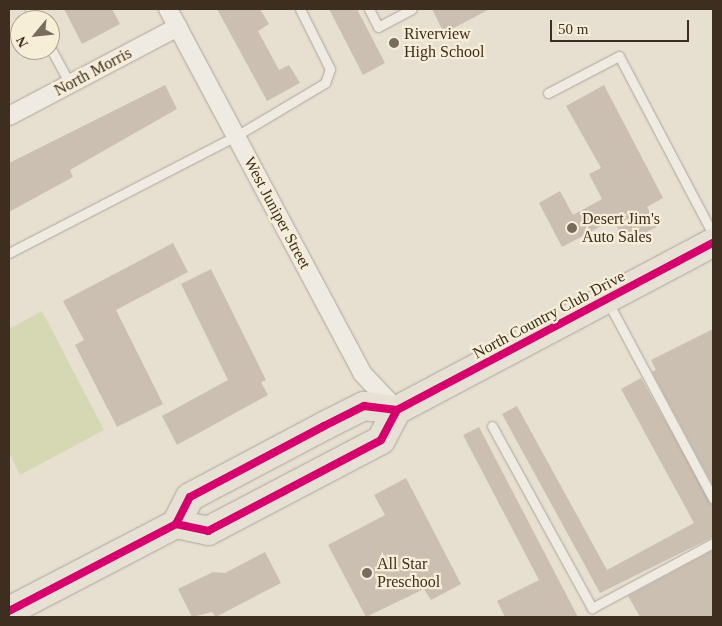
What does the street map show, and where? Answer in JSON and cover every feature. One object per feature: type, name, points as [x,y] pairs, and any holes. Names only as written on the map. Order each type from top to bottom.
[{"type":"main road","name":"North Country Club Drive","points":[[397,410],[713,243]]},
{"type":"main road","points":[[9,611],[176,524],[190,497],[324,426],[364,406],[397,410],[381,440],[208,531],[176,524]]},
{"type":"street","name":"West Juniper Street","points":[[168,9],[362,373],[397,410]]},
{"type":"street","name":"North Morris","points":[[9,116],[178,27]]},
{"type":"lane","points":[[9,252],[236,136],[325,83],[330,69],[300,9]]},
{"type":"lane","points":[[369,9],[378,27],[412,9]]},
{"type":"lane","points":[[548,93],[619,56],[713,234]]},
{"type":"lane","points":[[57,60],[70,84]]},
{"type":"lane","points":[[607,300],[713,499]]},
{"type":"lane","points":[[492,426],[592,608],[713,543]]},
{"type":"green space","points":[[42,311],[104,430],[20,475],[9,453],[9,329]]},
{"type":"building","points":[[64,9],[112,9],[120,24],[82,44]]},
{"type":"building","points":[[217,9],[260,9],[269,24],[258,31],[279,70],[289,65],[300,83],[267,101]]},
{"type":"building","points":[[329,9],[357,9],[385,63],[363,75]]},
{"type":"building","points":[[432,9],[490,9],[444,33]]},
{"type":"building","points":[[165,85],[177,109],[70,170],[73,177],[9,212],[9,163]]},
{"type":"building","points":[[604,85],[663,198],[647,207],[658,226],[626,243],[613,220],[562,247],[539,203],[560,191],[573,215],[602,199],[589,174],[601,168],[566,106]]},
{"type":"building","points":[[173,243],[188,272],[116,310],[163,404],[117,427],[75,345],[84,340],[63,301]]},
{"type":"building","points":[[211,269],[266,380],[261,382],[268,395],[177,445],[162,416],[228,380],[181,284]]},
{"type":"building","points":[[713,329],[713,486],[652,372],[656,370],[651,360]]},
{"type":"building","points":[[641,378],[713,505],[713,537],[600,593],[502,414],[517,406],[607,570],[694,523],[621,389]]},
{"type":"building","points":[[479,427],[578,617],[505,617],[497,601],[539,580],[463,435]]},
{"type":"building","points":[[406,478],[461,584],[431,600],[424,589],[366,617],[328,545],[385,515],[374,495]]},
{"type":"building","points":[[713,550],[713,617],[640,617],[628,596]]},
{"type":"building","points":[[265,552],[281,583],[216,617],[212,612],[192,617],[178,589],[213,572],[225,573]]},
{"type":"cycle path","points":[[176,524],[208,531],[381,440],[397,410],[713,243]]},
{"type":"cycle path","points":[[9,611],[176,524],[190,497],[324,426],[364,406],[397,410]]},
{"type":"place","name":"Riverview High School","points":[[394,43]]},
{"type":"place","name":"Desert Jim's Auto Sales","points":[[572,228]]},
{"type":"place","name":"All Star Preschool","points":[[367,573]]}]
